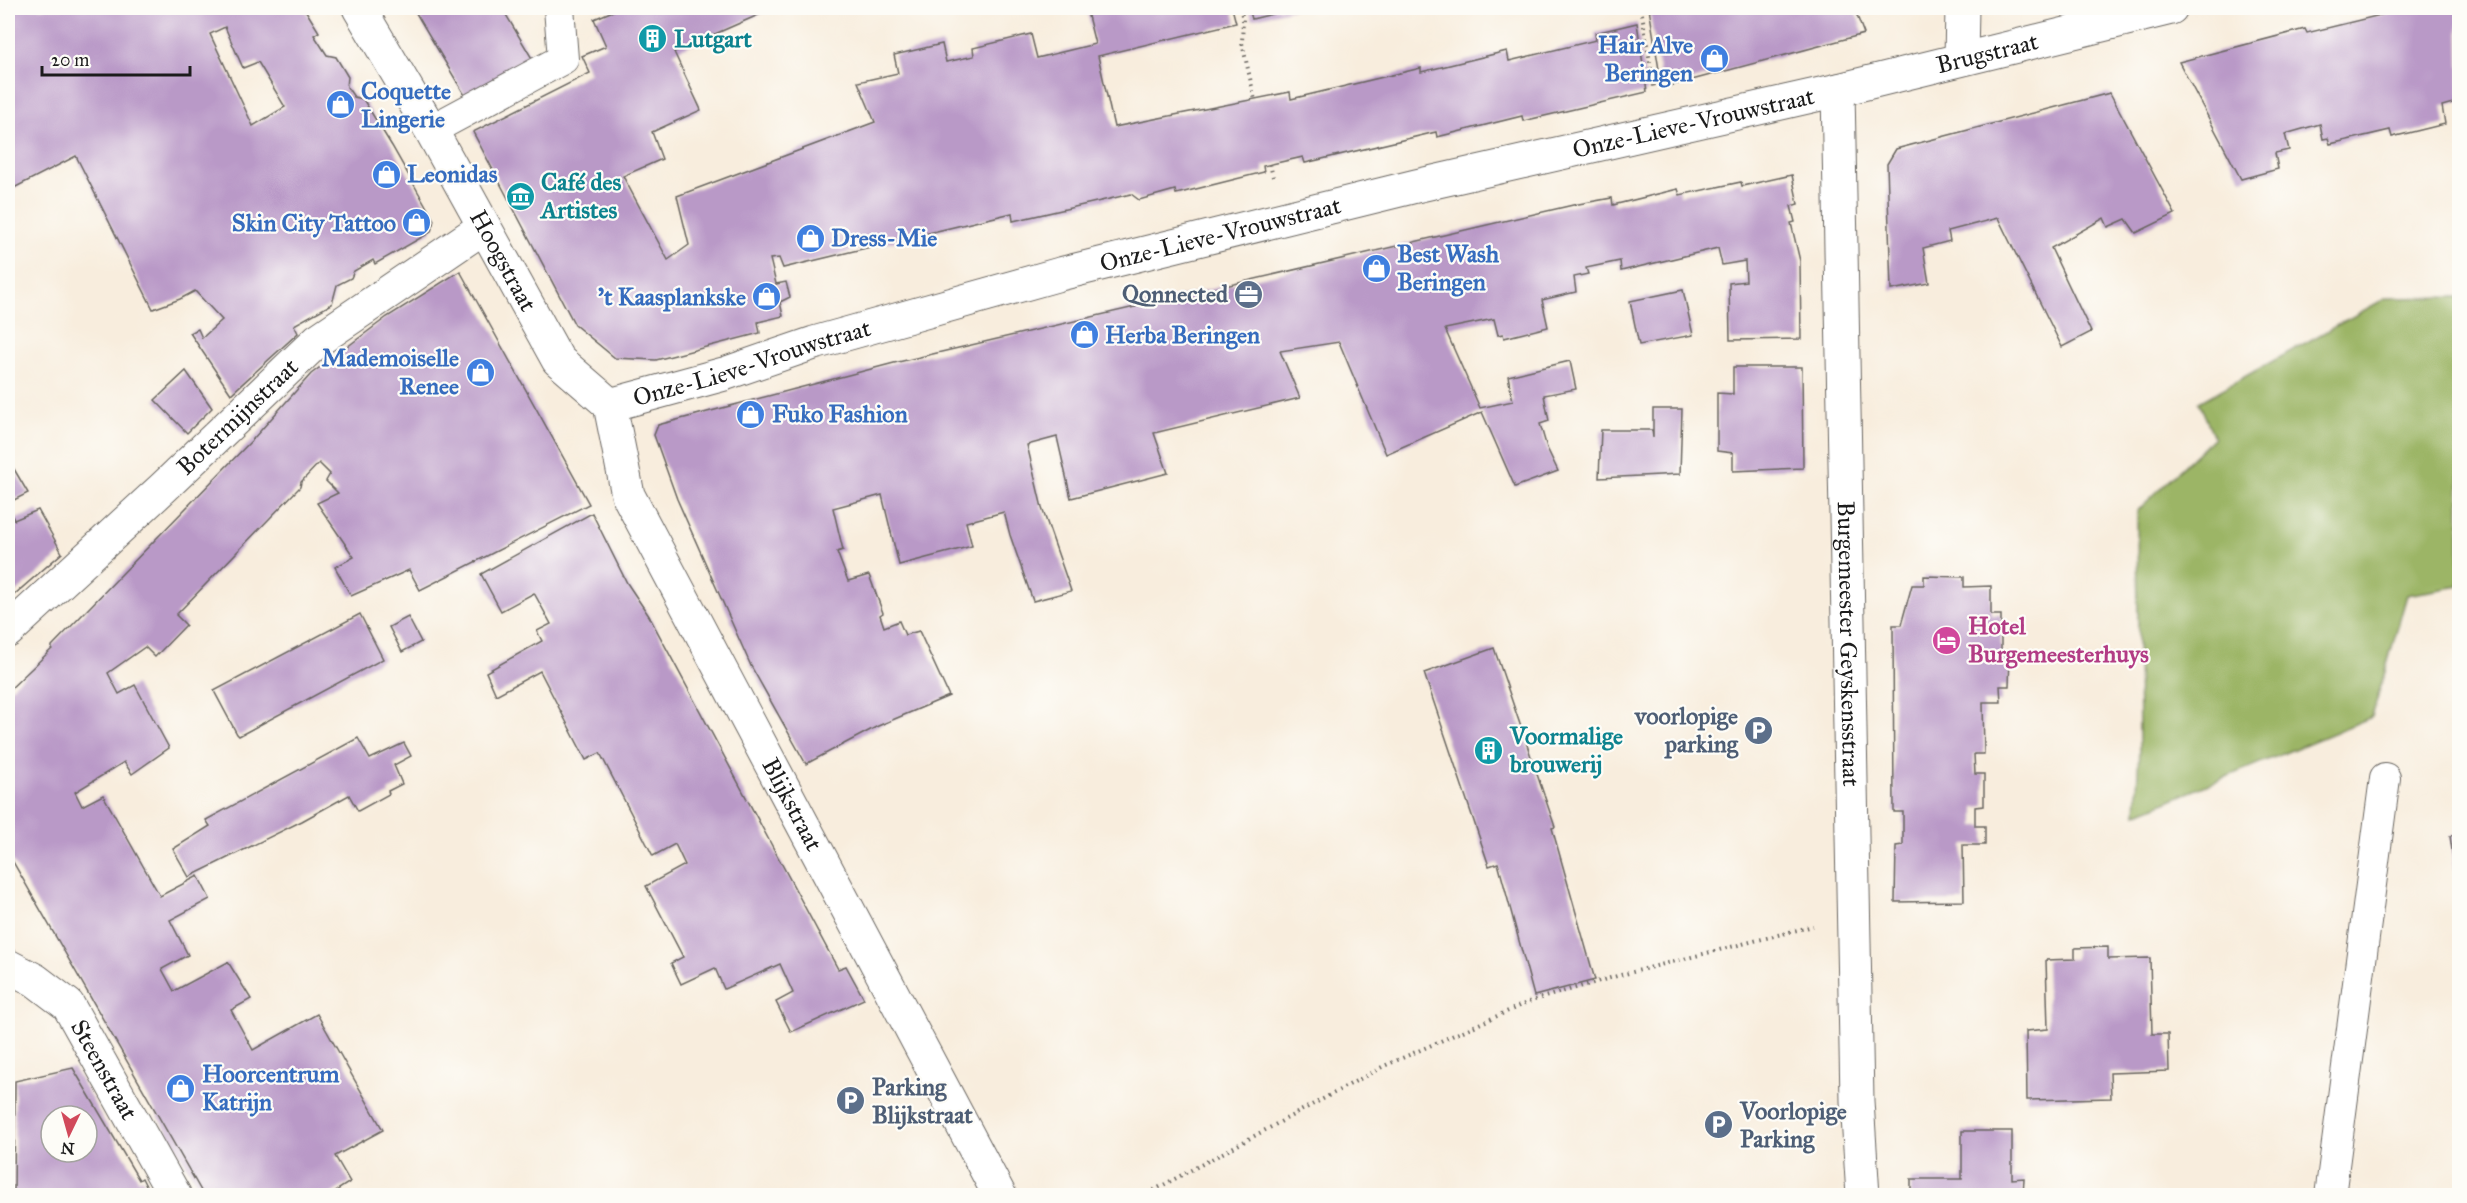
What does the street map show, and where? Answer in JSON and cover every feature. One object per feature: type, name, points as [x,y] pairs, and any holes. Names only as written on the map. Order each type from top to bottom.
[{"type":"street","name":"Hoogstraat","points":[[359,8],[431,130],[558,360],[610,405]]},
{"type":"street","points":[[1961,59],[1962,8]]},
{"type":"street","name":"Brugstraat","points":[[1838,90],[2171,8]]},
{"type":"street","name":"Onze-Lieve-Vrouwstraat","points":[[610,405],[724,374],[814,343],[1060,274],[1416,186],[1838,90]]},
{"type":"street","name":"Burgemeester Geyskensstraat","points":[[1838,90],[1857,1101],[1863,1196]]},
{"type":"street","name":"Botermijnstraat","points":[[8,631],[164,487],[318,339],[484,227]]},
{"type":"street","name":"Blijkstraat","points":[[610,405],[628,495],[1000,1196]]},
{"type":"street","name":"Steenstraat","points":[[8,966],[35,980],[68,1005],[175,1196]]},
{"type":"lane","points":[[431,130],[563,58],[559,8]]},
{"type":"lane","points":[[2330,1196],[2385,778]]},
{"type":"path","points":[[1240,8],[1243,19],[1242,43],[1255,100]]},
{"type":"path","points":[[1641,8],[1661,130]]},
{"type":"path","points":[[1143,1196],[1384,1066],[1531,1001],[1617,976],[1854,916]]},
{"type":"green space","points":[[2459,297],[2459,586],[2407,595],[2372,717],[2136,814],[2139,748],[2137,511],[2214,437],[2199,402],[2386,298]]},
{"type":"building","points":[[8,8],[296,8],[306,11],[319,32],[314,35],[327,55],[336,57],[348,77],[347,87],[354,97],[363,99],[434,220],[431,232],[375,264],[373,260],[354,271],[351,278],[337,285],[332,304],[294,325],[298,333],[231,394],[190,333],[198,329],[202,338],[222,320],[195,291],[153,309],[76,156],[8,191]],"holes":[[[225,27],[243,68],[258,62],[285,107],[253,126],[210,34]]]},
{"type":"building","points":[[413,8],[502,8],[536,65],[470,104]]},
{"type":"building","points":[[620,8],[774,8],[674,52],[701,110],[652,132],[662,159],[623,176],[668,260],[689,245],[677,196],[875,122],[858,82],[898,73],[894,55],[942,44],[946,62],[974,56],[973,48],[1031,34],[1037,58],[1095,44],[1086,8],[1232,8],[1236,23],[1098,56],[1114,127],[1290,92],[1291,99],[1421,68],[1421,72],[1507,51],[1509,61],[1596,40],[1595,33],[1637,23],[1647,92],[1523,121],[1522,116],[1437,137],[1436,132],[1305,163],[1303,157],[1263,166],[1264,172],[1176,194],[1175,190],[1139,200],[1131,194],[1013,221],[1012,213],[783,268],[779,258],[770,259],[776,284],[786,282],[790,297],[780,302],[783,316],[758,322],[760,333],[656,360],[615,358],[575,325],[473,132],[590,73],[582,56],[606,46],[594,19]]},
{"type":"building","points":[[1249,8],[1297,8],[1252,19]]},
{"type":"building","points":[[1649,8],[1854,8],[1864,34],[1662,88]]},
{"type":"building","points":[[2409,8],[2458,8],[2460,101],[2442,106],[2445,124],[2392,137],[2390,130],[2330,144],[2328,138],[2323,139],[2320,124],[2285,134],[2289,150],[2275,153],[2278,169],[2241,179],[2179,62],[2305,29],[2307,33]]},
{"type":"building","points":[[2110,93],[2175,214],[2136,233],[2126,219],[2108,227],[2104,218],[2051,248],[2091,332],[2062,347],[1998,218],[1948,231],[1950,241],[1923,248],[1929,283],[1891,290],[1887,164],[1896,149]]},
{"type":"building","points":[[1792,175],[1798,204],[1791,206],[1795,222],[1791,223],[1800,261],[1801,339],[1730,340],[1729,283],[1746,281],[1745,261],[1722,265],[1718,248],[1621,271],[1620,261],[1586,268],[1588,274],[1574,277],[1576,292],[1542,300],[1548,327],[1504,338],[1503,334],[1498,335],[1494,319],[1445,329],[1480,408],[1513,401],[1508,376],[1570,361],[1576,389],[1544,395],[1549,421],[1540,424],[1547,448],[1558,471],[1515,487],[1482,412],[1386,454],[1339,342],[1280,351],[1300,398],[1154,433],[1168,473],[1071,498],[1057,437],[1027,445],[1042,508],[1071,591],[1033,601],[1004,512],[966,522],[972,546],[899,565],[882,495],[833,508],[843,550],[837,552],[848,581],[869,575],[883,613],[880,615],[884,627],[899,621],[905,635],[919,631],[949,696],[878,726],[806,764],[751,666],[677,499],[654,435],[658,425],[894,363],[1573,205],[1612,198],[1613,205],[1678,189],[1680,195],[1741,182],[1742,186]]},
{"type":"building","points":[[460,271],[589,504],[420,590],[409,570],[351,596],[335,567],[354,557],[317,503],[338,493],[326,481],[330,474],[319,463],[301,482],[300,487],[176,615],[186,625],[155,657],[145,647],[108,673],[119,694],[135,685],[169,748],[132,774],[124,762],[75,792],[82,806],[103,795],[160,896],[198,876],[210,899],[170,920],[188,955],[162,969],[174,991],[228,962],[251,999],[231,1010],[253,1050],[317,1014],[383,1130],[335,1156],[350,1182],[328,1196],[204,1196],[8,853],[8,691],[52,649],[52,646],[253,439],[311,374],[387,317]]},
{"type":"building","points":[[1683,290],[1693,335],[1639,345],[1630,301]]},
{"type":"building","points":[[1733,367],[1802,367],[1803,468],[1733,471],[1733,453],[1717,451],[1717,393],[1733,394]]},
{"type":"building","points":[[186,371],[212,408],[187,433],[155,400]]},
{"type":"building","points":[[1653,409],[1682,409],[1680,474],[1599,478],[1601,430],[1652,430],[1653,438]]},
{"type":"building","points":[[14,469],[28,493],[8,503],[8,473]]},
{"type":"building","points":[[8,507],[14,520],[38,510],[62,553],[8,600]]},
{"type":"building","points":[[592,513],[627,583],[649,616],[838,969],[846,966],[864,999],[791,1032],[776,1002],[793,993],[780,964],[724,989],[715,968],[681,984],[671,963],[683,957],[646,886],[685,865],[675,844],[653,856],[600,753],[586,760],[540,671],[496,695],[486,672],[542,641],[537,631],[551,624],[534,593],[501,611],[481,574]]},
{"type":"building","points":[[1924,576],[1964,577],[1964,587],[1991,586],[1991,615],[2001,615],[2001,655],[2010,655],[2009,686],[2000,686],[2001,702],[1983,702],[1984,754],[1974,754],[1975,774],[1984,774],[1984,806],[1975,807],[1975,826],[1985,826],[1985,845],[1963,845],[1964,901],[1895,902],[1896,846],[1903,845],[1903,812],[1894,812],[1893,625],[1901,625],[1912,585],[1924,585]]},
{"type":"building","points":[[360,614],[383,659],[239,736],[237,734],[214,691]]},
{"type":"building","points":[[408,617],[421,642],[402,652],[389,627]]},
{"type":"building","name":"Voormalige brouwerij","points":[[1494,648],[1555,827],[1552,828],[1595,980],[1534,996],[1498,863],[1489,866],[1424,673]]},
{"type":"building","points":[[358,738],[370,759],[404,743],[411,756],[394,765],[402,784],[358,811],[349,795],[189,877],[173,849],[210,826],[206,820]]},
{"type":"building","points":[[2460,834],[2460,871],[2455,871],[2450,836]]},
{"type":"building","points":[[2108,947],[2108,959],[2150,958],[2152,1034],[2168,1034],[2169,1071],[2110,1073],[2111,1098],[2027,1100],[2026,1031],[2048,1029],[2046,960],[2075,959],[2075,948]]},
{"type":"building","points":[[73,1068],[94,1104],[39,1104],[39,1164],[99,1164],[99,1112],[139,1180],[142,1178],[151,1196],[14,1196],[15,1081]]},
{"type":"building","points":[[1962,1131],[2012,1131],[2012,1179],[2024,1178],[2023,1196],[1911,1196],[1911,1179],[1962,1179]]},
{"type":"place","name":"Lutgart","points":[[653,39]]},
{"type":"place","name":"Hair Alve Beringen","points":[[1714,59]]},
{"type":"place","name":"Coquette Lingerie","points":[[340,105]]},
{"type":"place","name":"Leonidas","points":[[386,174]]},
{"type":"place","name":"Café des Artistes","points":[[520,196]]},
{"type":"place","name":"Skin City Tattoo","points":[[417,223]]},
{"type":"place","name":"Dress-Mie","points":[[810,238]]},
{"type":"place","name":"Best Wash Beringen","points":[[1376,268]]},
{"type":"place","name":"Qonnected","points":[[1249,294]]},
{"type":"place","name":"'t Kaasplankske","points":[[767,297]]},
{"type":"place","name":"Herba Beringen","points":[[1084,335]]},
{"type":"place","name":"Mademoiselle Renee","points":[[480,372]]},
{"type":"place","name":"Fuko Fashion","points":[[751,414]]},
{"type":"place","name":"Hotel Burgemeesterhuys","points":[[1947,640]]},
{"type":"place","name":"voorlopige parking","points":[[1759,730]]},
{"type":"place","name":"Voormalige brouwerij","points":[[1489,750]]},
{"type":"place","name":"Hoorcentrum Katrijn","points":[[181,1088]]},
{"type":"place","name":"Parking Blijkstraat","points":[[851,1101]]},
{"type":"place","name":"Voorlopige Parking","points":[[1719,1125]]}]
